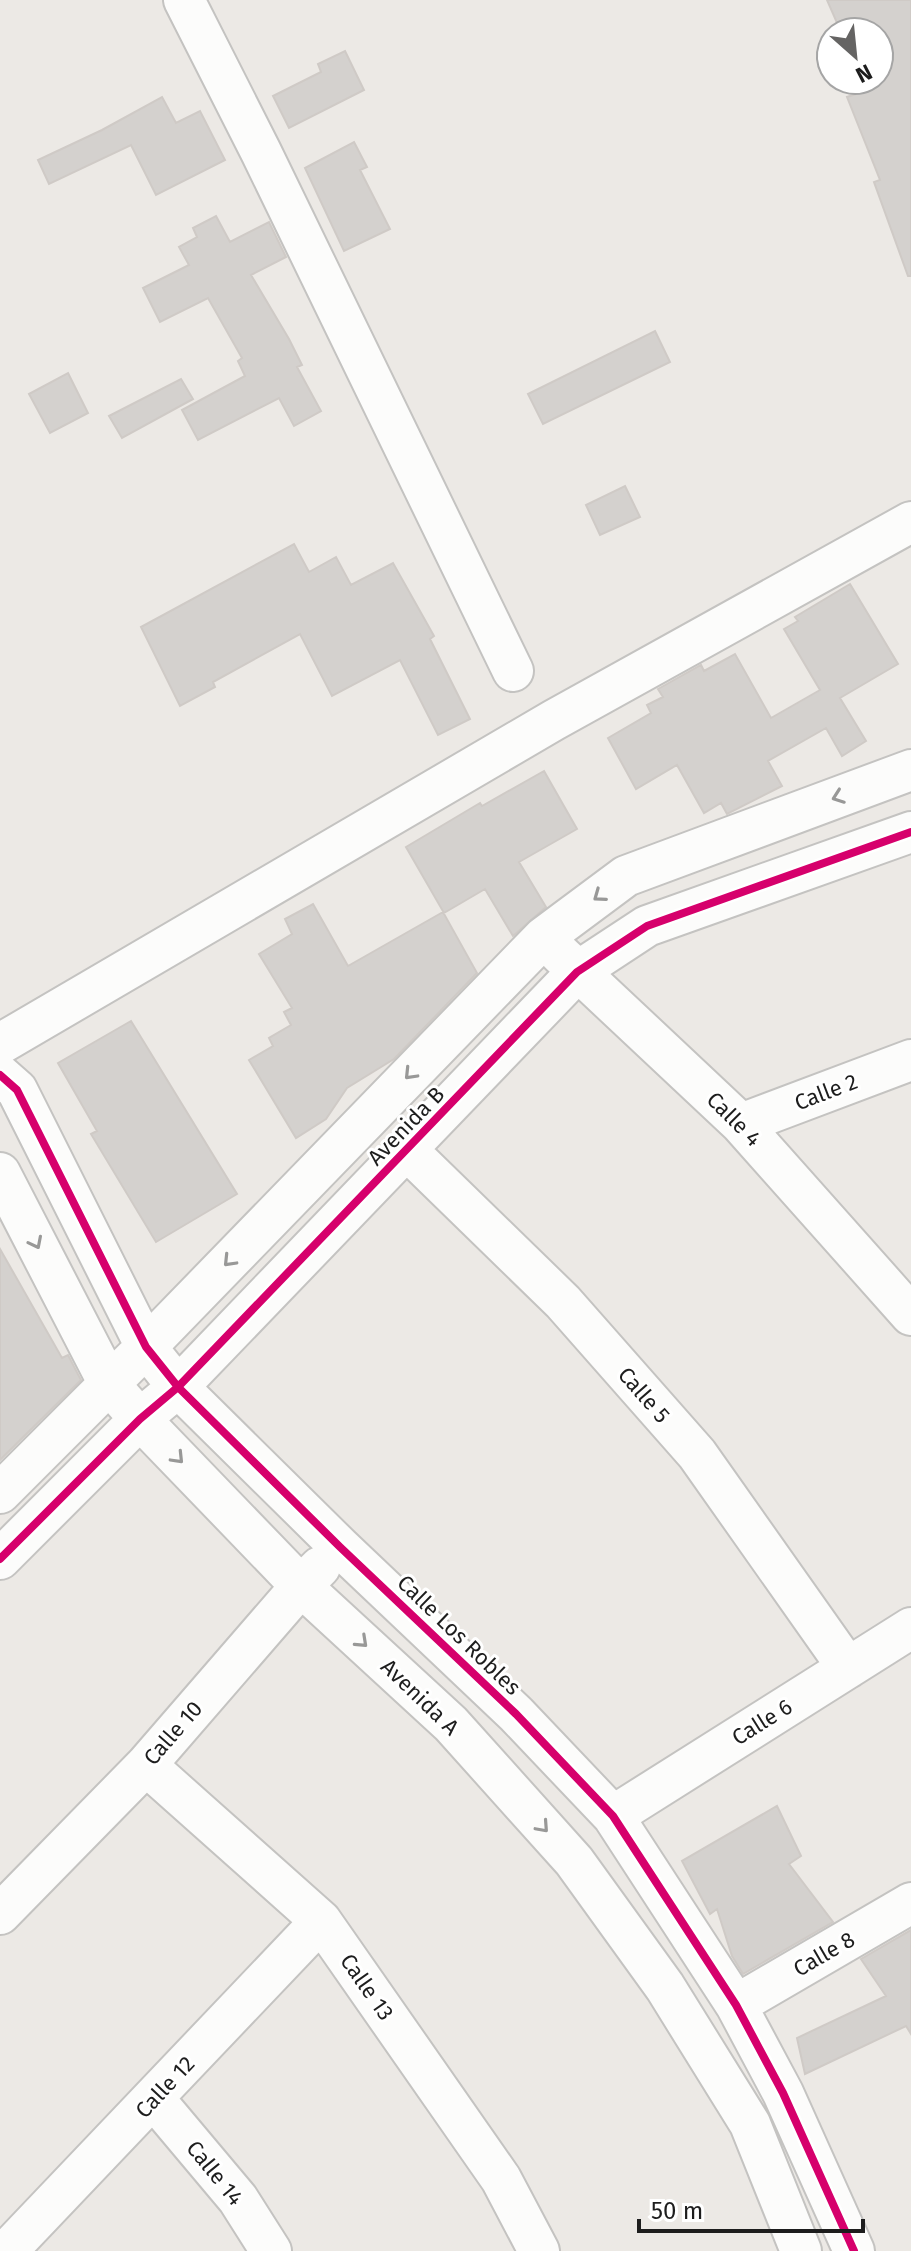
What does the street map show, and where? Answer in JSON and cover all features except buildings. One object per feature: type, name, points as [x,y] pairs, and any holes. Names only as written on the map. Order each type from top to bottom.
[{"type":"street","points":[[184,0],[275,180],[513,671]]},
{"type":"street","points":[[0,1044],[554,720],[911,522]]},
{"type":"street","name":"Avenida B","points":[[0,1493],[544,937],[626,876],[911,770]]},
{"type":"street","name":"Avenida B","points":[[0,1559],[140,1419],[178,1387],[577,972],[647,926],[911,832]]},
{"type":"street","name":"Calle 4","points":[[544,937],[577,972],[741,1124],[911,1313]]},
{"type":"street","name":"Calle 2","points":[[741,1124],[911,1060]]},
{"type":"street","name":"Calle Los Robles","points":[[0,1075],[17,1090],[146,1347],[178,1387],[516,1714],[613,1816],[736,2005],[783,2093],[854,2251]]},
{"type":"street","name":"Calle 5","points":[[408,1151],[563,1302],[697,1454],[848,1668]]},
{"type":"street","name":"Avenida A","points":[[0,1173],[109,1384],[301,1586],[451,1724],[574,1861],[665,1987],[750,2124],[801,2251]]},
{"type":"street","name":"Calle 10","points":[[0,1914],[146,1765],[301,1586],[340,1547]]},
{"type":"street","name":"Calle 6","points":[[613,1816],[911,1628]]},
{"type":"street","name":"Calle 13","points":[[146,1765],[321,1921],[501,2179],[539,2251]]},
{"type":"street","name":"Calle 8","points":[[736,2005],[911,1903]]},
{"type":"street","name":"Calle 12","points":[[7,2251],[321,1921]]},
{"type":"street","name":"Calle 14","points":[[154,2099],[238,2199],[271,2251]]},
{"type":"cycle path","points":[[0,1559],[140,1419],[178,1387],[577,972],[647,926],[911,832]]},
{"type":"cycle path","points":[[0,1075],[17,1090],[146,1347],[178,1387],[516,1714],[613,1816],[736,2005],[783,2093],[854,2251]]}]
